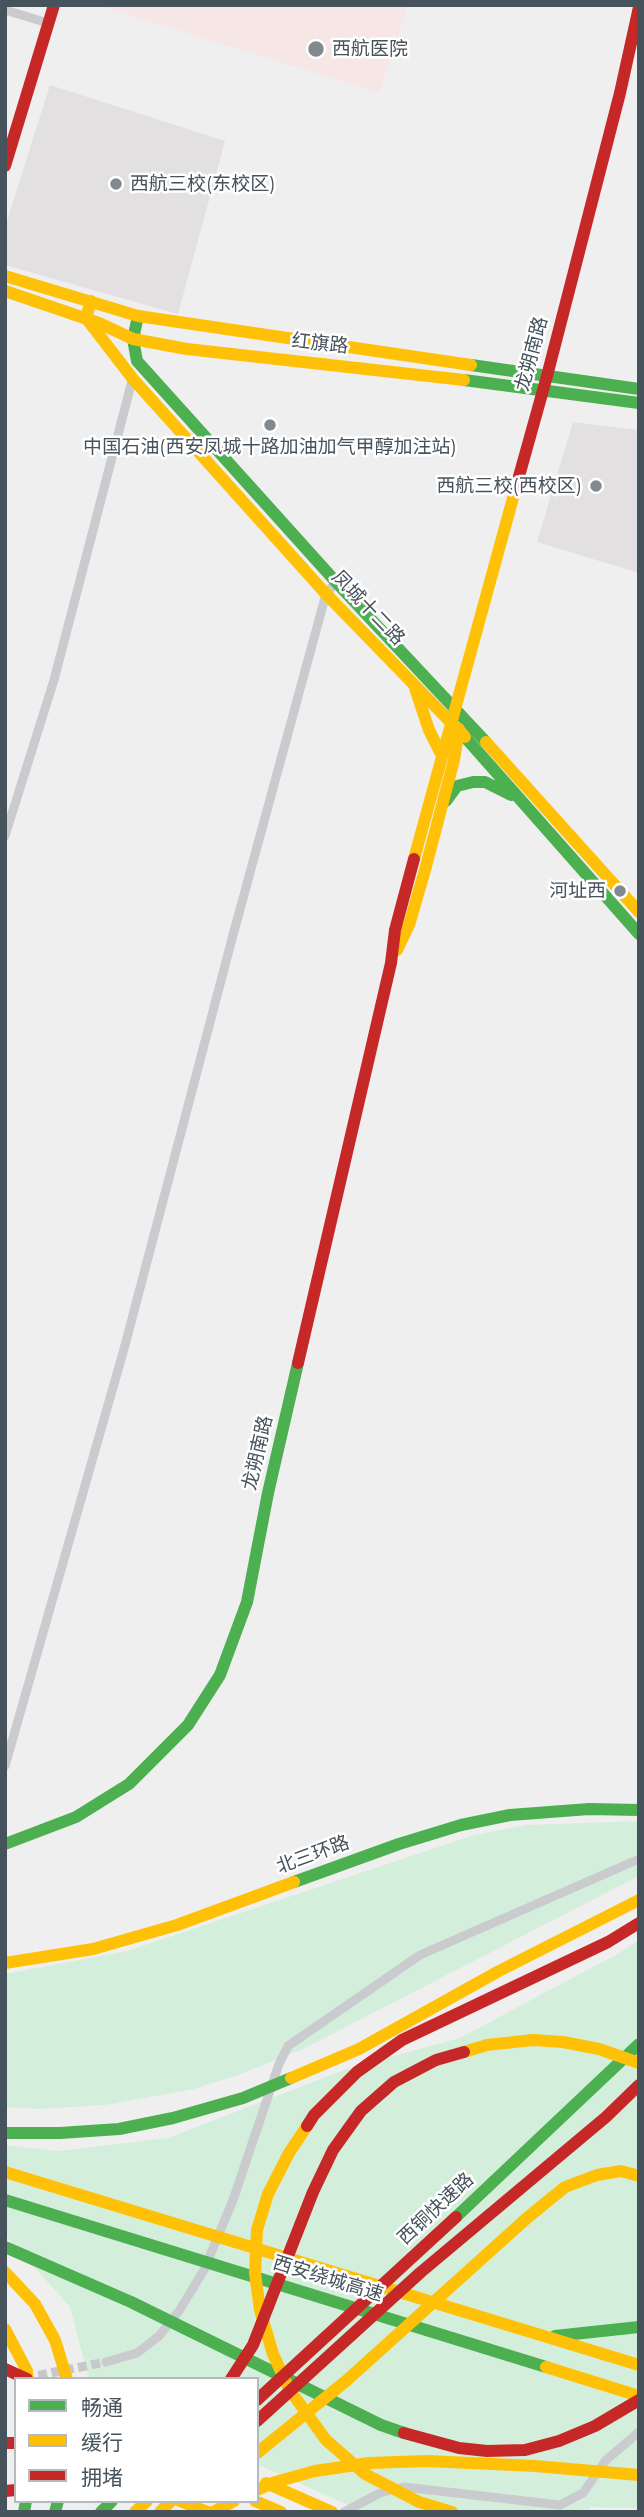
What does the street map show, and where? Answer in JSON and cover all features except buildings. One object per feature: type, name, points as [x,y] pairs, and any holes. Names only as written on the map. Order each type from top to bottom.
[{"type":"main road","points":[[5,166],[54,5]]},
{"type":"main road","name":"龙朔南路","points":[[5,1844],[76,1817],[129,1784],[188,1725],[220,1675],[247,1602],[271,1480],[391,963],[395,930],[545,382],[620,93],[639,7]]},
{"type":"main road","name":"红旗路","points":[[5,276],[138,316],[545,382],[639,402]]},
{"type":"main road","name":"红旗路","points":[[5,291],[86,318],[133,339],[187,348],[639,389]]},
{"type":"main road","points":[[86,318],[91,302]]},
{"type":"main road","points":[[137,361],[133,339],[138,316]]},
{"type":"main road","name":"凤城十二路","points":[[86,318],[133,379],[326,594],[414,684],[452,714],[460,733],[639,934]]},
{"type":"main road","name":"凤城十二路","points":[[137,361],[452,714],[639,912]]},
{"type":"main road","points":[[414,684],[429,730],[441,754]]},
{"type":"main road","name":"龙朔南路","points":[[391,963],[409,925],[460,733]]},
{"type":"main road","points":[[441,807],[457,786],[473,782],[485,782],[518,798]]},
{"type":"main road","name":"北三环路","points":[[5,1964],[93,1949],[177,1925],[399,1844],[461,1825],[510,1815],[589,1809],[639,1810]]},
{"type":"main road","points":[[5,2133],[119,2129],[173,2118],[243,2098],[359,2049],[499,1971],[639,1900]]},
{"type":"main road","points":[[452,2512],[419,2502],[365,2473],[326,2440],[289,2389],[273,2354],[260,2310],[256,2273],[257,2230],[268,2194],[289,2153],[314,2115],[357,2072],[402,2040],[608,1942],[639,1923]]},
{"type":"main road","points":[[232,2377],[253,2345],[318,2181],[333,2150],[361,2111],[394,2082],[436,2060],[487,2045],[533,2040],[599,2049],[639,2063]]},
{"type":"main road","name":"西铜快速路","points":[[259,2398],[639,2044]]},
{"type":"main road","name":"西铜快速路","points":[[259,2419],[421,2272],[606,2117],[639,2085]]},
{"type":"main road","points":[[259,2451],[346,2381],[565,2187],[597,2175],[621,2171],[639,2176]]},
{"type":"main road","name":"西安绕城高速","points":[[5,2172],[639,2365]]},
{"type":"main road","name":"西安绕城高速","points":[[5,2200],[639,2398]]},
{"type":"main road","points":[[5,2247],[131,2302],[381,2425],[420,2439],[487,2451],[525,2450],[559,2441],[595,2426],[639,2398]]},
{"type":"main road","points":[[5,2272],[35,2304],[55,2340],[67,2377]]},
{"type":"main road","points":[[545,2337],[604,2333],[639,2327]]},
{"type":"main road","points":[[5,2329],[27,2371],[27,2377]]},
{"type":"main road","points":[[5,2369],[23,2377]]},
{"type":"main road","points":[[259,2489],[316,2471],[369,2463],[427,2461],[639,2475]]},
{"type":"main road","points":[[259,2480],[332,2512]]},
{"type":"main road","points":[[185,2503],[208,2512]]},
{"type":"main road","points":[[213,2512],[230,2503]]},
{"type":"main road","points":[[259,2503],[281,2512]]},
{"type":"street","points":[[5,10],[48,23]]},
{"type":"street","points":[[5,836],[54,680],[137,361]]},
{"type":"street","points":[[5,1766],[124,1349],[326,594],[336,582]]},
{"type":"street","points":[[106,2362],[137,2353],[159,2336],[179,2311],[204,2270],[233,2200],[279,2064],[288,2046],[420,1955],[639,1860]]},
{"type":"street","points":[[344,2512],[380,2493],[404,2487],[560,2505],[583,2493],[606,2460],[639,2432]]},
{"type":"shaded area","name":"西航医院","points":[[96,5],[408,5],[379,93]]},
{"type":"shaded area","name":"西航三校(东校区)","points":[[50,85],[225,141],[178,314],[5,265],[5,227]]},
{"type":"shaded area","name":"西航三校(西校区)","points":[[573,422],[639,430],[639,573],[537,542]]},
{"type":"green space","points":[[639,1821],[639,1876],[303,2049],[194,2089],[105,2105],[39,2109],[5,2107],[5,1974],[127,1951],[474,1835],[527,1825]]},
{"type":"green space","points":[[639,1940],[639,2508],[590,2507],[588,2512],[363,2512],[259,2465],[259,2377],[88,2377],[70,2307],[5,2235],[5,2145],[58,2151],[168,2138],[349,2068],[460,2038]]},
{"type":"tunnel","points":[[30,2377],[106,2362]]},
{"type":"traffic: fast","points":[[138,316],[133,339],[137,361],[336,582],[486,742]]},
{"type":"traffic: fast","points":[[471,365],[639,389]]},
{"type":"traffic: fast","points":[[464,380],[639,403]]},
{"type":"traffic: fast","points":[[465,737],[639,934]]},
{"type":"traffic: fast","points":[[446,801],[457,786],[473,782],[485,782],[511,795]]},
{"type":"traffic: fast","points":[[5,1844],[76,1817],[129,1784],[188,1725],[220,1675],[247,1602],[268,1493],[298,1363]]},
{"type":"traffic: fast","points":[[294,1882],[461,1825],[510,1815],[589,1809],[639,1810]]},
{"type":"traffic: fast","points":[[456,2217],[639,2044]]},
{"type":"traffic: fast","points":[[5,2133],[119,2129],[173,2118],[243,2098],[291,2078]]},
{"type":"traffic: fast","points":[[5,2200],[546,2367]]},
{"type":"traffic: fast","points":[[5,2247],[131,2302],[381,2425],[404,2433]]},
{"type":"traffic: fast","points":[[555,2336],[639,2327]]},
{"type":"traffic: fast","points":[[24,2512],[26,2503]]},
{"type":"traffic: fast","points":[[55,2512],[57,2503]]},
{"type":"traffic: fast","points":[[101,2512],[110,2503]]},
{"type":"traffic: slow","points":[[5,276],[138,316],[471,365]]},
{"type":"traffic: slow","points":[[5,291],[99,323],[133,339],[187,349],[464,380]]},
{"type":"traffic: slow","points":[[91,301],[86,318],[133,379],[326,594],[465,737]]},
{"type":"traffic: slow","points":[[414,859],[516,487]]},
{"type":"traffic: slow","points":[[415,688],[429,730],[441,754]]},
{"type":"traffic: slow","points":[[397,950],[409,925],[425,870],[454,760],[459,729]]},
{"type":"traffic: slow","points":[[486,742],[639,912]]},
{"type":"traffic: slow","points":[[5,1963],[93,1949],[177,1925],[294,1882]]},
{"type":"traffic: slow","points":[[291,2078],[359,2049],[499,1971],[639,1900]]},
{"type":"traffic: slow","points":[[464,2052],[487,2045],[533,2040],[599,2049],[639,2063]]},
{"type":"traffic: slow","points":[[307,2126],[289,2153],[268,2194],[257,2230],[255,2273],[260,2310],[273,2354],[289,2389],[326,2440],[365,2474],[419,2502],[452,2512]]},
{"type":"traffic: slow","points":[[259,2451],[346,2381],[565,2187],[597,2175],[621,2171],[639,2176]]},
{"type":"traffic: slow","points":[[5,2172],[639,2365]]},
{"type":"traffic: slow","points":[[5,2272],[35,2304],[55,2340],[66,2377]]},
{"type":"traffic: slow","points":[[5,2329],[27,2371],[27,2377]]},
{"type":"traffic: slow","points":[[546,2367],[639,2396]]},
{"type":"traffic: slow","points":[[259,2489],[315,2471],[369,2463],[427,2461],[535,2466],[639,2475]]},
{"type":"traffic: slow","points":[[266,2483],[332,2512]]},
{"type":"traffic: slow","points":[[135,2512],[145,2503]]},
{"type":"traffic: slow","points":[[160,2512],[169,2503]]},
{"type":"traffic: slow","points":[[185,2503],[208,2512]]},
{"type":"traffic: slow","points":[[213,2512],[230,2503]]},
{"type":"traffic: slow","points":[[259,2503],[281,2512]]},
{"type":"traffic: jam","points":[[5,166],[54,5]]},
{"type":"traffic: jam","points":[[516,487],[620,93],[639,7]]},
{"type":"traffic: jam","points":[[298,1363],[391,963],[395,930],[414,859]]},
{"type":"traffic: jam","points":[[307,2126],[314,2115],[357,2072],[402,2040],[608,1942],[639,1923]]},
{"type":"traffic: jam","points":[[232,2377],[253,2345],[313,2192],[333,2150],[361,2111],[394,2082],[436,2060],[464,2052]]},
{"type":"traffic: jam","points":[[259,2419],[421,2272],[606,2117],[639,2085]]},
{"type":"traffic: jam","points":[[259,2398],[456,2217]]},
{"type":"traffic: jam","points":[[5,2369],[23,2377]]},
{"type":"traffic: jam","points":[[404,2433],[459,2448],[487,2451],[525,2450],[559,2441],[595,2426],[639,2400]]},
{"type":"traffic: jam","points":[[5,2443],[14,2443]]},
{"type":"traffic: jam","points":[[5,2491],[14,2490]]},
{"type":"place","name":"西航医院","points":[[316,49]]},
{"type":"place","name":"西航三校(东校区)","points":[[116,184]]},
{"type":"place","name":"中国石油(西安凤城十路加油加气甲醇加注站)","points":[[270,425]]},
{"type":"place","name":"西航三校(西校区)","points":[[596,486]]},
{"type":"place","name":"河址西","points":[[620,891]]}]
